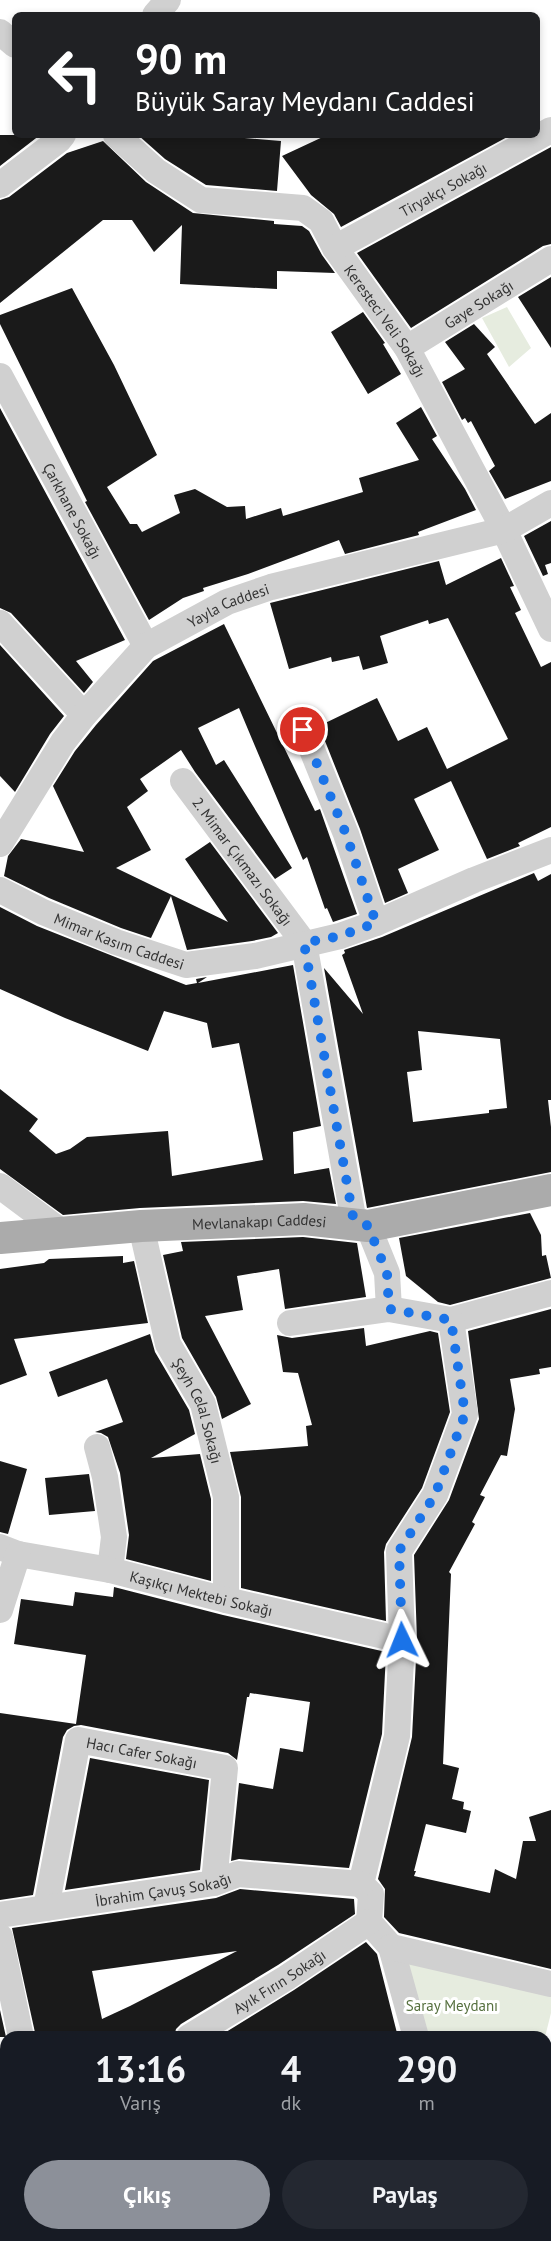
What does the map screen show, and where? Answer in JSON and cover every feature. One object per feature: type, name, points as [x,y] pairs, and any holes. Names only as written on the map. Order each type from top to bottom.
[{"type":"main road","name":"Mevlanakapı Caddesi","points":[[0,1238],[141,1226],[304,1219],[368,1226],[551,1190]]},
{"type":"street","points":[[158,12],[168,0]]},
{"type":"street","points":[[0,32],[12,42]]},
{"type":"street","points":[[0,185],[61,138]]},
{"type":"street","name":"Keresteci Veli Sokağı","points":[[119,138],[156,171],[201,200],[303,208],[321,221],[335,248],[407,348],[504,530],[551,629]]},
{"type":"street","name":"Tiryakçı Sokağı","points":[[335,248],[536,138]]},
{"type":"street","name":"Gaye Sokağı","points":[[407,348],[551,259]]},
{"type":"street","name":"Çarkhane Sokağı","points":[[0,376],[146,646]]},
{"type":"street","name":"Yayla Caddesi","points":[[0,844],[63,742],[146,646],[227,602],[271,587],[504,530],[551,503]]},
{"type":"street","points":[[3,634],[84,715]]},
{"type":"street","points":[[303,730],[346,834],[376,923]]},
{"type":"street","name":"2. Mimar Çıkmazı Sokağı","points":[[183,781],[304,943]]},
{"type":"street","name":"Mimar Kasım Caddesi","points":[[0,890],[43,912],[116,942],[186,965],[255,956],[340,936],[551,850]]},
{"type":"street","points":[[304,943],[353,1217],[368,1226],[387,1273],[389,1309]]},
{"type":"street","points":[[0,1186],[63,1233]]},
{"type":"street","name":"Şeyh Celal Sokağı","points":[[141,1226],[168,1344],[203,1404],[226,1497],[226,1600]]},
{"type":"street","points":[[290,1323],[389,1309],[451,1320],[551,1293]]},
{"type":"street","points":[[414,2031],[391,1947],[369,1922],[371,1894],[361,1884],[397,1736],[402,1640],[399,1551],[435,1495],[465,1414],[451,1320]]},
{"type":"street","points":[[97,1447],[105,1478],[114,1537],[110,1570]]},
{"type":"street","points":[[0,1610],[9,1550]]},
{"type":"street","name":"Kaşıkçı Mektebi Sokağı","points":[[9,1550],[110,1570],[226,1600],[402,1640]]},
{"type":"street","name":"Hacı Cafer Sokağı","points":[[46,1908],[78,1740],[225,1768],[214,1883]]},
{"type":"street","name":"İbrahim Çavuş Sokağı","points":[[0,1915],[214,1883],[238,1874],[361,1884]]},
{"type":"street","name":"Ayık Fırın Sokağı","points":[[199,2031],[286,1978],[369,1922]]},
{"type":"street","points":[[0,1937],[20,2031]]},
{"type":"street","points":[[391,1947],[551,1984]]},
{"type":"green space","points":[[507,307],[531,348],[509,367],[482,318]]},
{"type":"green space","name":"Saray Meydanı","points":[[405,1961],[551,1993],[551,2013],[546,2031],[424,2031]]},
{"type":"building","points":[[0,135],[12,135],[12,138],[36,138],[0,166]]},
{"type":"building","points":[[141,138],[246,138],[281,141],[277,191],[206,185],[165,159]]},
{"type":"building","points":[[321,138],[505,138],[341,227],[334,214],[311,195],[282,156]]},
{"type":"building","points":[[103,141],[146,182],[193,213],[302,226],[309,231],[335,273],[277,271],[277,289],[180,284],[182,225],[154,252],[132,220],[103,220],[0,303],[0,200],[9,197],[67,153]]},
{"type":"building","points":[[551,147],[551,244],[543,246],[411,328],[357,253]]},
{"type":"building","points":[[551,277],[551,348],[518,297]]},
{"type":"building","points":[[72,288],[114,365],[157,455],[107,487],[130,524],[137,524],[142,532],[180,513],[174,495],[195,489],[227,507],[245,506],[246,519],[281,508],[283,516],[363,492],[359,478],[419,460],[396,423],[421,407],[437,436],[432,439],[476,510],[418,532],[419,535],[345,554],[339,540],[203,588],[204,591],[183,598],[149,620],[85,502],[87,501],[0,324],[0,315]]},
{"type":"building","points":[[363,312],[385,343],[383,344],[401,374],[368,394],[331,332]]},
{"type":"building","points":[[474,324],[495,347],[487,354],[535,424],[551,413],[551,481],[505,499],[489,471],[495,466],[471,421],[468,423],[465,418],[462,420],[442,382],[465,369],[445,342]]},
{"type":"building","points":[[0,408],[125,640],[76,661],[93,682],[84,693],[11,613],[0,608]]},
{"type":"building","points":[[551,521],[551,563],[545,565],[548,574],[543,576],[524,536]]},
{"type":"building","points":[[501,558],[514,586],[510,587],[521,610],[515,613],[541,667],[551,662],[551,827],[518,843],[520,846],[487,859],[451,781],[414,799],[439,850],[398,869],[408,893],[385,903],[360,829],[319,726],[377,698],[398,741],[427,727],[447,769],[508,739],[448,618],[429,624],[428,620],[380,636],[388,663],[363,670],[359,656],[332,662],[331,657],[289,669],[270,603],[439,561],[446,585]]},
{"type":"building","points":[[224,624],[315,811],[320,809],[357,914],[333,922],[327,908],[325,909],[307,857],[303,860],[239,708],[198,728],[216,765],[224,760],[292,868],[275,879],[181,750],[140,779],[148,791],[127,807],[151,850],[116,868],[228,922],[185,859],[210,842],[278,933],[252,941],[187,950],[171,896],[151,938],[49,898],[4,876],[8,856],[21,839],[84,852],[53,786],[75,751],[153,661]]},
{"type":"building","points":[[0,645],[64,716],[50,734],[15,792],[0,776]]},
{"type":"building","points":[[534,873],[538,881],[551,874],[551,1100],[548,1100],[551,1127],[551,1172],[367,1208],[324,968],[363,1014],[342,955],[345,953],[344,950],[382,937]],"holes":[[[418,1031],[500,1039],[507,1108],[489,1110],[489,1113],[413,1122],[407,1072],[422,1070]]]},
{"type":"building","points":[[0,907],[37,926],[186,985],[197,983],[196,979],[207,977],[198,983],[293,965],[321,1126],[293,1132],[294,1174],[329,1168],[336,1204],[303,1201],[140,1208],[63,1215],[0,1169],[0,1089],[38,1119],[29,1131],[56,1154],[70,1149],[87,1137],[168,1131],[172,1176],[263,1160],[239,1043],[212,1048],[207,1023],[164,1011],[148,1051],[0,989]]},
{"type":"building","points":[[530,1213],[541,1235],[542,1256],[546,1255],[551,1278],[450,1305],[438,1302],[406,1276],[399,1238]]},
{"type":"building","points":[[303,1237],[357,1243],[366,1297],[285,1309],[279,1269],[237,1276],[243,1310],[205,1316],[251,1404],[222,1419],[216,1397],[182,1338],[163,1255],[183,1251],[181,1242]]},
{"type":"building","points":[[123,1256],[123,1263],[134,1261],[148,1323],[14,1339],[27,1375],[0,1385],[0,1269],[44,1263],[49,1259]]},
{"type":"building","points":[[551,1309],[551,1367],[539,1369],[540,1374],[510,1379],[515,1409],[507,1456],[501,1455],[480,1495],[485,1497],[472,1522],[475,1524],[449,1572],[451,1574],[443,1764],[459,1768],[452,1799],[464,1802],[463,1809],[471,1811],[466,1833],[426,1824],[414,1876],[490,1893],[495,1869],[516,1879],[523,1841],[536,1841],[529,1817],[551,1810],[551,1969],[399,1933],[384,1917],[385,1889],[378,1879],[412,1737],[417,1640],[414,1555],[449,1500],[479,1419],[468,1331]]},
{"type":"building","points":[[364,1328],[366,1346],[430,1331],[438,1333],[450,1412],[422,1488],[386,1544],[384,1552],[386,1621],[241,1588],[241,1497],[230,1452],[308,1446],[306,1426],[312,1425],[298,1373],[283,1372],[277,1335],[292,1338]]},
{"type":"building","points":[[150,1334],[155,1352],[189,1410],[195,1434],[151,1458],[200,1454],[211,1499],[211,1581],[126,1559],[129,1535],[120,1473],[108,1437],[95,1432],[123,1422],[107,1379],[58,1397],[49,1372]]},
{"type":"building","points":[[0,1461],[27,1469],[8,1534],[0,1532]]},
{"type":"building","points":[[89,1474],[95,1511],[49,1515],[45,1478]]},
{"type":"building","points":[[114,1587],[223,1615],[386,1652],[382,1734],[349,1868],[239,1859],[231,1861],[239,1783],[273,1789],[280,1748],[303,1752],[310,1702],[250,1693],[247,1697],[237,1760],[228,1753],[81,1725],[67,1730],[63,1737],[33,1895],[0,1900],[0,1713],[76,1724],[86,1655],[14,1644],[21,1599],[73,1606],[75,1592],[113,1597]]},
{"type":"building","points":[[90,1758],[209,1780],[200,1870],[65,1890]]},
{"type":"building","points":[[240,1889],[354,1899],[355,1914],[278,1965],[181,2024],[176,2031],[35,2031],[12,1928],[216,1898]],"holes":[[[237,1951],[130,2006],[102,2019],[92,1971]]]},
{"type":"building","points":[[366,1942],[377,1954],[396,2031],[228,2031]]},
{"type":"building","points":[[0,2010],[5,2031],[0,2031]]},
{"type":"route","points":[[303,730],[346,834],[376,923],[340,936],[304,943],[353,1217],[368,1226],[387,1273],[389,1309],[451,1320],[465,1414],[435,1495],[399,1551],[402,1640]]}]
